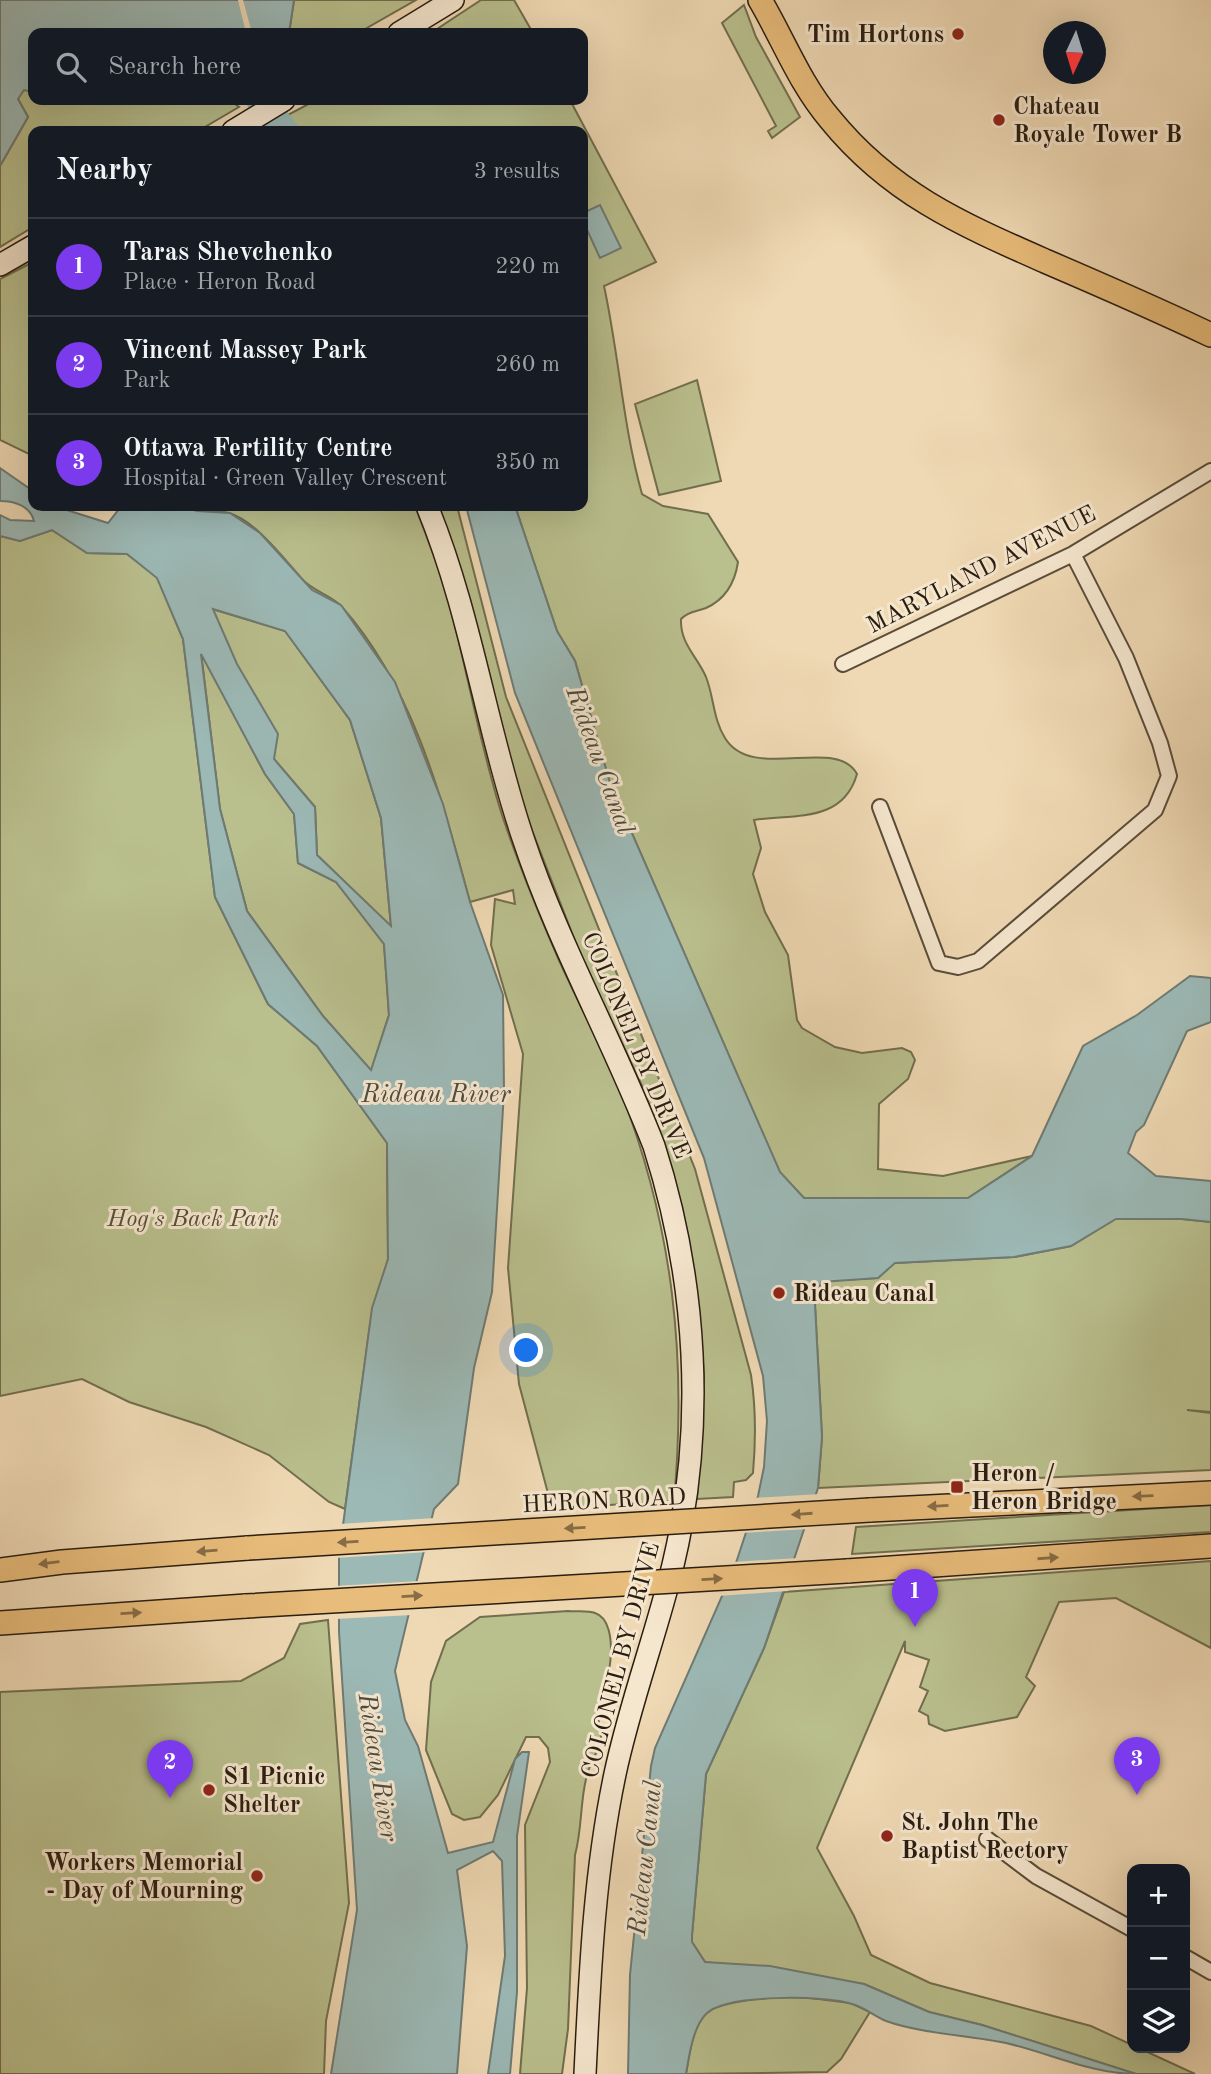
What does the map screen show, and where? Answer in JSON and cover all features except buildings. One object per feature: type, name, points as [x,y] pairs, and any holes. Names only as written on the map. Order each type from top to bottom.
[{"type":"main road","points":[[407,28],[453,0]]},
{"type":"main road","points":[[760,0],[804,82],[829,119],[877,168],[912,196],[958,223],[1211,335]]},
{"type":"main road","points":[[774,0],[777,28]]},
{"type":"main road","points":[[242,126],[276,105]]},
{"type":"main road","points":[[0,265],[28,249]]},
{"type":"main road","name":"COLONEL BY DRIVE","points":[[429,511],[457,588],[492,733],[523,840],[654,1146],[668,1191],[687,1287],[694,1391],[688,1487],[667,1590],[635,1689],[599,1862],[593,1919],[586,2074]]},
{"type":"main road","name":"HERON ROAD","points":[[0,1570],[62,1562],[248,1548],[870,1510],[1211,1493]]},
{"type":"main road","points":[[0,1623],[246,1606],[847,1572],[1211,1546]]},
{"type":"street","name":"MARYLAND AVENUE","points":[[843,664],[1073,554],[1211,471]]},
{"type":"street","points":[[880,807],[939,963],[958,967],[978,961],[1155,810],[1169,776],[1160,743],[1126,658],[1073,554]]},
{"type":"street","points":[[987,1839],[1035,1876],[1128,1927]]},
{"type":"street","points":[[1190,1960],[1211,1972]]},
{"type":"green space","points":[[294,0],[416,0],[367,28],[290,28]]},
{"type":"green space","points":[[481,0],[514,0],[530,28],[439,28]]},
{"type":"green space","points":[[744,5],[756,37],[800,117],[772,138],[768,131],[776,126],[722,23]]},
{"type":"green space","points":[[28,89],[28,105],[239,107],[207,126],[28,126],[28,230],[0,247],[0,166],[28,117],[18,99],[21,91]]},
{"type":"green space","points":[[307,105],[573,105],[584,126],[288,126],[282,118]]},
{"type":"green space","points":[[588,134],[656,262],[604,286],[630,443],[642,494],[663,506],[708,514],[738,562],[732,583],[719,600],[681,619],[686,643],[706,677],[721,731],[738,751],[754,757],[831,758],[846,763],[857,774],[850,790],[841,801],[829,809],[801,816],[754,820],[761,848],[753,874],[765,912],[788,955],[797,1020],[802,1028],[835,1047],[862,1053],[902,1048],[911,1052],[915,1060],[908,1079],[879,1104],[878,1169],[943,1176],[1032,1156],[968,1198],[804,1198],[780,1173],[610,783],[575,661],[557,631],[517,511],[588,511]]},
{"type":"green space","points":[[28,265],[28,454],[0,440],[0,279]]},
{"type":"green space","points":[[697,380],[721,481],[659,495],[635,404]]},
{"type":"green space","points":[[213,511],[417,511],[447,595],[487,761],[508,833],[558,958],[621,1092],[653,1193],[672,1293],[677,1344],[678,1448],[674,1501],[576,1507],[550,1501],[519,1384],[508,1268],[523,1054],[491,945],[495,899],[515,904],[513,890],[470,902],[436,785],[422,747],[407,709],[367,639],[342,607],[307,584],[249,524],[239,517]]},
{"type":"green space","points":[[438,511],[458,511],[506,697],[695,1169],[753,1387],[753,1473],[746,1480],[734,1482],[733,1497],[697,1499],[704,1376],[699,1309],[687,1232],[670,1163],[643,1088],[581,956],[526,815]]},
{"type":"green space","name":"Hog's Back Park","points":[[52,530],[87,553],[127,554],[157,577],[183,639],[215,897],[268,1004],[317,1046],[387,1143],[388,1259],[370,1325],[345,1509],[329,1502],[269,1455],[206,1427],[129,1402],[82,1379],[0,1396],[0,536],[20,541]]},
{"type":"green space","points":[[212,609],[285,631],[350,720],[381,818],[391,927],[317,855],[315,807],[274,759]]},
{"type":"green space","points":[[201,652],[265,774],[294,814],[298,863],[336,882],[384,944],[389,1015],[371,1071],[323,1016],[247,911],[220,809]]},
{"type":"green space","points":[[1115,1219],[1211,1222],[1211,1412],[1187,1410],[1211,1413],[1211,1470],[818,1488],[822,1437],[815,1305],[821,1281],[878,1278],[894,1263],[1014,1257],[1071,1246]]},
{"type":"green space","points":[[1211,1505],[1211,1532],[852,1554],[856,1527]]},
{"type":"green space","points":[[1211,1561],[1211,1648],[1116,1598],[1059,1602],[1026,1677],[1035,1686],[1017,1717],[945,1731],[929,1724],[928,1716],[919,1711],[928,1691],[920,1687],[929,1660],[905,1652],[905,1641],[817,1848],[854,1916],[871,1955],[930,1983],[1091,2026],[1127,2043],[1127,2053],[1150,2053],[1195,2074],[1136,2074],[982,2025],[929,2012],[864,1984],[705,1962],[692,1942],[692,1935],[706,1774],[764,1648],[784,1592]]},
{"type":"green space","points":[[592,1612],[604,1619],[609,1630],[610,1660],[605,1691],[596,1712],[600,1725],[600,1742],[586,1779],[575,1855],[568,2029],[562,2074],[520,2074],[527,1988],[525,1825],[550,1762],[548,1748],[539,1737],[526,1737],[498,1795],[480,1817],[464,1820],[452,1814],[426,1750],[431,1682],[446,1641],[480,1617]]},
{"type":"green space","points":[[328,1620],[349,1903],[326,2021],[324,2074],[0,2074],[0,1692],[241,1681],[284,1658],[300,1624]]},
{"type":"green space","points":[[794,1996],[851,2003],[870,2012],[841,2059],[827,2072],[686,2074],[696,2029],[710,2010],[746,2000]]},
{"type":"water","points":[[0,0],[294,0],[290,28],[28,28],[28,91],[24,90],[18,99],[28,117],[0,166]]},
{"type":"water","points":[[600,205],[621,248],[600,258],[588,232],[588,211]]},
{"type":"water","name":"Rideau River","points":[[0,468],[28,488],[28,511],[70,511],[108,523],[117,511],[230,513],[260,533],[312,590],[341,605],[395,682],[443,804],[470,902],[503,995],[504,1092],[492,1292],[474,1368],[458,1484],[434,1509],[395,1671],[405,1720],[418,1746],[448,1853],[493,1842],[515,1759],[522,1752],[529,1752],[517,1836],[517,1992],[510,2074],[488,2074],[505,1956],[502,1861],[493,1851],[457,1870],[467,1946],[457,2074],[331,2074],[357,1910],[339,1632],[339,1555],[372,1308],[388,1259],[387,1143],[317,1046],[268,1004],[215,897],[183,639],[157,578],[127,554],[87,553],[52,530],[20,541],[0,536],[0,515],[10,520],[34,521],[21,505],[0,501]],"holes":[[[213,609],[285,631],[350,720],[381,818],[391,926],[317,855],[315,807],[274,759],[278,734],[237,664]],[[201,654],[265,774],[294,814],[298,863],[336,882],[384,944],[389,1015],[371,1070],[323,1016],[247,911],[220,809]]]},
{"type":"water","name":"Rideau Canal","points":[[467,511],[517,511],[557,631],[575,661],[610,783],[780,1172],[804,1198],[968,1198],[1032,1156],[1083,1046],[1137,1015],[1190,976],[1211,978],[1211,1022],[1187,1031],[1144,1125],[1136,1132],[1128,1153],[1156,1176],[1211,1181],[1211,1222],[1116,1219],[1071,1246],[1014,1257],[895,1263],[878,1278],[821,1282],[815,1305],[822,1437],[818,1488],[764,1648],[706,1774],[692,1935],[692,1942],[705,1962],[770,1966],[864,1984],[929,2012],[982,2025],[1136,2074],[1103,2071],[1006,2043],[900,2025],[886,2021],[856,2005],[839,2001],[776,1998],[733,2003],[717,2007],[706,2014],[692,2042],[686,2074],[628,2074],[630,1975],[651,1766],[655,1748],[734,1569],[758,1496],[764,1467],[767,1421],[763,1376],[704,1158],[515,693]]},
{"type":"pier","points":[[238,0],[243,0],[251,28],[245,28]]},
{"type":"pier","points":[[820,1494],[809,1529],[742,1533],[753,1498]]},
{"type":"pier","points":[[435,1518],[427,1552],[335,1558],[339,1524]]},
{"type":"pier","points":[[799,1558],[788,1591],[718,1596],[733,1562]]},
{"type":"pier","points":[[420,1581],[412,1615],[335,1619],[335,1586]]},
{"type":"waterway","name":"Rideau Canal","points":[[257,105],[274,126]]},
{"type":"waterway","points":[[260,126],[256,121],[275,109],[288,126]]},
{"type":"place","name":"Tim Hortons","points":[[958,34]]},
{"type":"place","name":"Chateau Royale Tower B","points":[[999,120]]},
{"type":"place","name":"Rideau Canal","points":[[779,1293]]},
{"type":"place","name":"Heron / Heron Bridge","points":[[957,1487]]},
{"type":"place","name":"Taras Shevchenko","points":[[915,1627]]},
{"type":"place","name":"S1 Picnic Shelter","points":[[209,1790]]},
{"type":"place","name":"Ottawa Fertility Centre","points":[[1137,1795]]},
{"type":"place","name":"Vincent Massey Park","points":[[170,1798]]},
{"type":"place","name":"St. John The Baptist Rectory","points":[[887,1836]]},
{"type":"place","name":"Workers Memorial - Day of Mourning","points":[[257,1876]]}]
